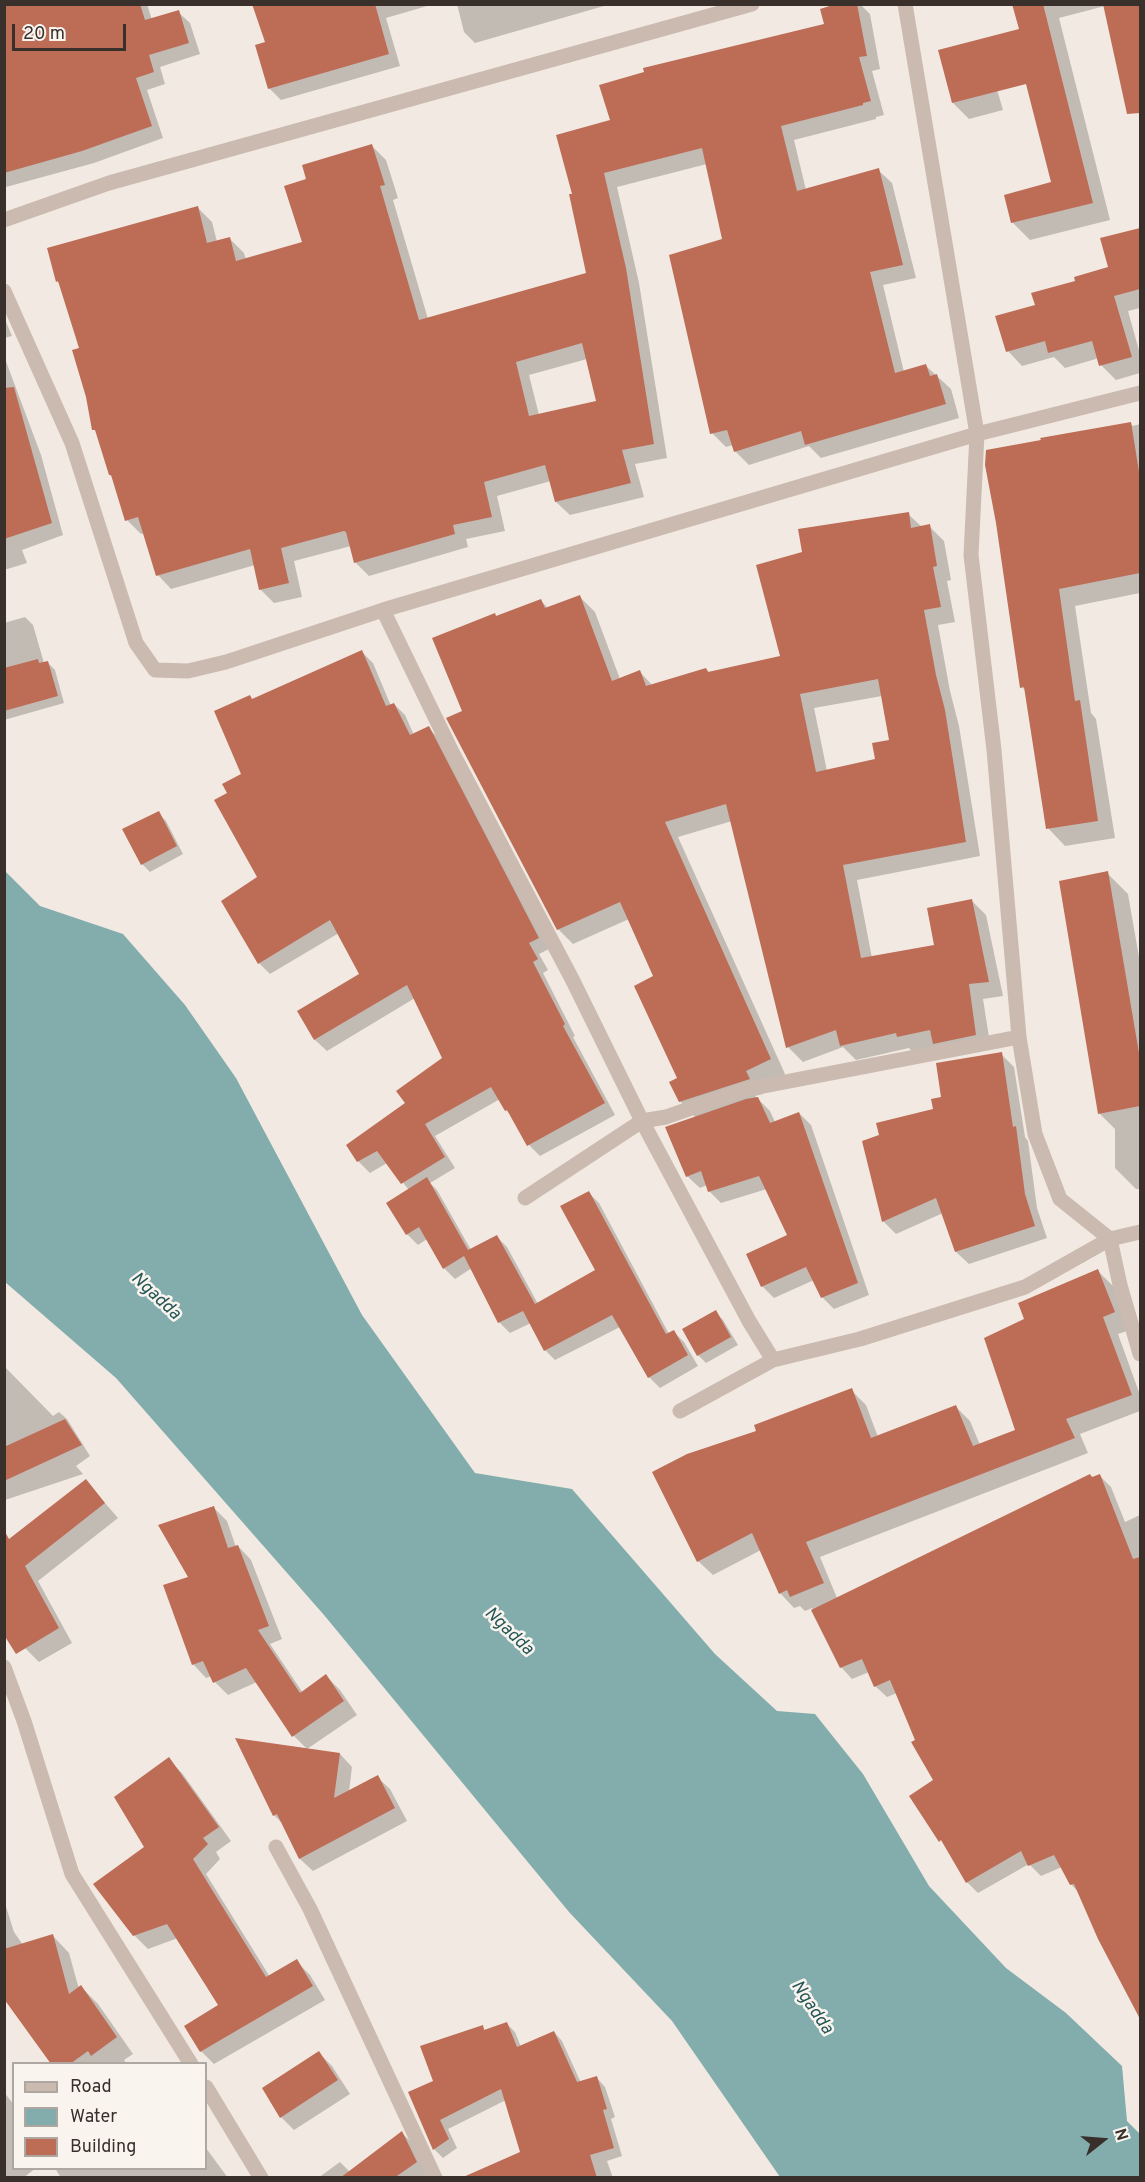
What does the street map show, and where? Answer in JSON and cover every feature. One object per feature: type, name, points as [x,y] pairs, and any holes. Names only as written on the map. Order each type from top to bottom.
[{"type":"street","points":[[4,220],[109,183],[752,4]]},
{"type":"street","points":[[905,4],[977,434],[971,555],[994,750],[1019,1037],[1035,1134],[1060,1199],[1110,1239],[1120,1285],[1140,1354]]},
{"type":"street","points":[[4,291],[72,443],[136,643],[155,670],[188,671],[226,662],[383,610],[977,434],[1140,393]]},
{"type":"street","points":[[383,610],[452,752],[572,979],[642,1121],[749,1321],[773,1360]]},
{"type":"street","points":[[525,1198],[642,1121],[666,1117],[743,1090],[1019,1037]]},
{"type":"street","points":[[680,1411],[773,1360],[860,1339],[1026,1287],[1110,1239],[1140,1232]]},
{"type":"street","points":[[4,1667],[24,1721],[72,1874],[190,2062]]},
{"type":"street","points":[[276,1847],[310,1909],[435,2178]]},
{"type":"street","points":[[207,2089],[261,2178]]},
{"type":"water","name":"Ngadda","points":[[4,870],[40,906],[123,934],[185,1005],[236,1078],[362,1315],[475,1473],[572,1489],[715,1654],[777,1711],[815,1714],[863,1774],[929,1886],[1006,1968],[1066,2013],[1122,2066],[1127,2121],[1140,2134],[1140,2177],[780,2177],[672,2021],[569,1912],[324,1615],[116,1378],[5,1282]]},
{"type":"building","points":[[4,4],[140,4],[145,20],[179,10],[189,43],[149,55],[154,72],[136,78],[152,126],[82,151],[4,173]]},
{"type":"building","points":[[252,4],[375,4],[389,54],[268,89],[255,45],[265,42]]},
{"type":"building","points":[[836,4],[857,4],[867,56],[859,57],[871,101],[781,126],[797,191],[879,168],[903,265],[870,272],[895,373],[926,364],[930,376],[937,374],[946,404],[805,445],[801,431],[734,452],[727,430],[710,434],[669,255],[722,239],[702,148],[604,173],[626,268],[654,444],[622,450],[631,483],[555,502],[545,465],[484,482],[492,517],[453,525],[455,534],[354,563],[344,531],[281,548],[289,583],[259,590],[250,549],[156,576],[138,517],[125,521],[95,430],[92,430],[86,397],[72,350],[79,348],[47,248],[198,206],[207,243],[230,237],[236,261],[302,242],[284,186],[306,179],[302,165],[372,144],[385,185],[380,186],[419,320],[586,273],[569,194],[572,194],[556,135],[610,120],[599,85],[644,72],[643,68],[824,24],[820,9]],"holes":[[[582,343],[596,401],[529,416],[516,362]]]},
{"type":"building","points":[[1012,4],[1043,4],[1093,203],[1011,223],[1004,195],[1051,182],[1026,84],[952,103],[938,50],[1019,29]]},
{"type":"building","points":[[1103,4],[1140,4],[1140,113],[1127,114]]},
{"type":"building","points":[[1140,228],[1140,289],[1114,296],[1132,357],[1099,366],[1092,341],[1048,353],[1045,341],[1006,352],[995,316],[1035,305],[1031,293],[1075,281],[1074,277],[1108,267],[1100,238]]},
{"type":"building","points":[[14,387],[52,523],[4,539],[4,388]]},
{"type":"building","points":[[1131,422],[1140,478],[1140,573],[1059,589],[1075,701],[1080,700],[1098,821],[1046,829],[1024,687],[1020,688],[996,523],[985,465],[986,450]]},
{"type":"building","points":[[909,512],[911,528],[930,524],[937,566],[933,567],[941,607],[924,610],[945,710],[966,842],[843,865],[861,958],[934,945],[927,908],[972,899],[989,982],[969,984],[976,1035],[933,1044],[930,1030],[897,1037],[896,1033],[840,1046],[836,1030],[786,1048],[726,804],[665,822],[771,1059],[746,1071],[750,1079],[679,1102],[669,1082],[677,1078],[634,986],[653,976],[620,902],[557,930],[446,718],[462,711],[432,638],[495,613],[496,616],[541,599],[545,608],[580,595],[612,681],[640,670],[646,686],[706,668],[708,672],[780,656],[756,565],[802,552],[798,529]],"holes":[[[878,679],[889,740],[872,743],[875,759],[816,772],[800,694]]]},
{"type":"building","points":[[362,650],[386,706],[394,703],[410,735],[429,726],[539,938],[529,943],[538,959],[533,962],[565,1024],[563,1026],[605,1103],[527,1146],[491,1087],[425,1124],[445,1157],[401,1184],[377,1151],[357,1162],[346,1145],[405,1103],[396,1091],[442,1058],[407,985],[314,1040],[297,1011],[359,974],[330,920],[258,964],[221,901],[257,877],[214,800],[227,793],[222,784],[241,774],[214,711],[250,695],[252,699]]},
{"type":"building","points":[[38,659],[39,663],[48,661],[58,696],[4,711],[4,668]]},
{"type":"building","points":[[159,811],[177,846],[141,865],[122,829]]},
{"type":"building","points":[[1108,871],[1140,1059],[1140,1106],[1098,1114],[1059,881]]},
{"type":"building","points":[[1002,1052],[1013,1127],[1016,1126],[1025,1194],[1035,1226],[955,1252],[936,1198],[882,1222],[862,1141],[879,1135],[876,1123],[933,1109],[931,1099],[941,1097],[936,1063]]},
{"type":"building","points":[[758,1097],[770,1123],[799,1112],[858,1283],[821,1298],[806,1267],[761,1287],[746,1254],[787,1235],[759,1176],[708,1192],[701,1171],[686,1177],[665,1127]]},
{"type":"building","points":[[427,1177],[468,1250],[497,1235],[535,1304],[595,1270],[560,1206],[589,1191],[666,1334],[674,1330],[688,1355],[648,1378],[612,1315],[544,1351],[523,1311],[498,1323],[464,1256],[443,1269],[419,1227],[406,1235],[386,1203]]},
{"type":"building","points":[[1098,1269],[1115,1312],[1103,1317],[1132,1395],[1066,1419],[1075,1438],[806,1542],[824,1583],[790,1597],[787,1590],[779,1594],[752,1533],[697,1562],[652,1472],[687,1454],[756,1431],[754,1425],[852,1388],[871,1438],[956,1405],[973,1446],[1015,1430],[984,1338],[1024,1319],[1018,1303]]},
{"type":"building","points":[[716,1310],[731,1337],[697,1356],[682,1329]]},
{"type":"building","points":[[65,1419],[82,1445],[4,1481],[4,1447]]},
{"type":"building","points":[[1090,1474],[1092,1477],[1100,1474],[1133,1559],[1140,1557],[1140,2019],[1098,1939],[1074,1884],[1070,1885],[1054,1855],[1028,1866],[1021,1851],[966,1883],[941,1840],[939,1842],[909,1796],[933,1780],[911,1742],[915,1740],[890,1680],[874,1687],[862,1659],[840,1668],[811,1610]]},
{"type":"building","points":[[86,1479],[105,1503],[25,1566],[59,1628],[16,1654],[4,1635],[4,1530],[9,1539]]},
{"type":"building","points":[[214,1506],[228,1548],[238,1545],[269,1626],[258,1630],[300,1693],[326,1674],[344,1701],[292,1737],[246,1668],[213,1683],[203,1661],[192,1665],[163,1585],[188,1577],[158,1525]]},
{"type":"building","points":[[235,1738],[340,1753],[334,1798],[378,1775],[395,1808],[299,1859],[277,1814],[273,1816]]},
{"type":"building","points":[[169,1757],[219,1827],[203,1838],[208,1844],[193,1859],[266,1977],[297,1959],[313,1986],[200,2052],[184,2026],[218,2005],[167,1924],[133,1936],[93,1884],[144,1847],[114,1797]]},
{"type":"building","points":[[53,1934],[69,1994],[81,1985],[117,2037],[91,2056],[88,2051],[73,2062],[50,2062],[4,1999],[4,1949]]},
{"type":"building","points":[[507,2022],[517,2047],[554,2031],[577,2082],[597,2076],[607,2109],[603,2110],[614,2148],[590,2155],[597,2178],[461,2178],[520,2152],[501,2089],[440,2120],[449,2139],[433,2150],[408,2092],[433,2081],[420,2046],[483,2025],[484,2030]]},
{"type":"building","points":[[319,2051],[338,2080],[280,2118],[262,2088]]},
{"type":"building","points":[[402,2131],[417,2162],[394,2178],[340,2178]]}]
